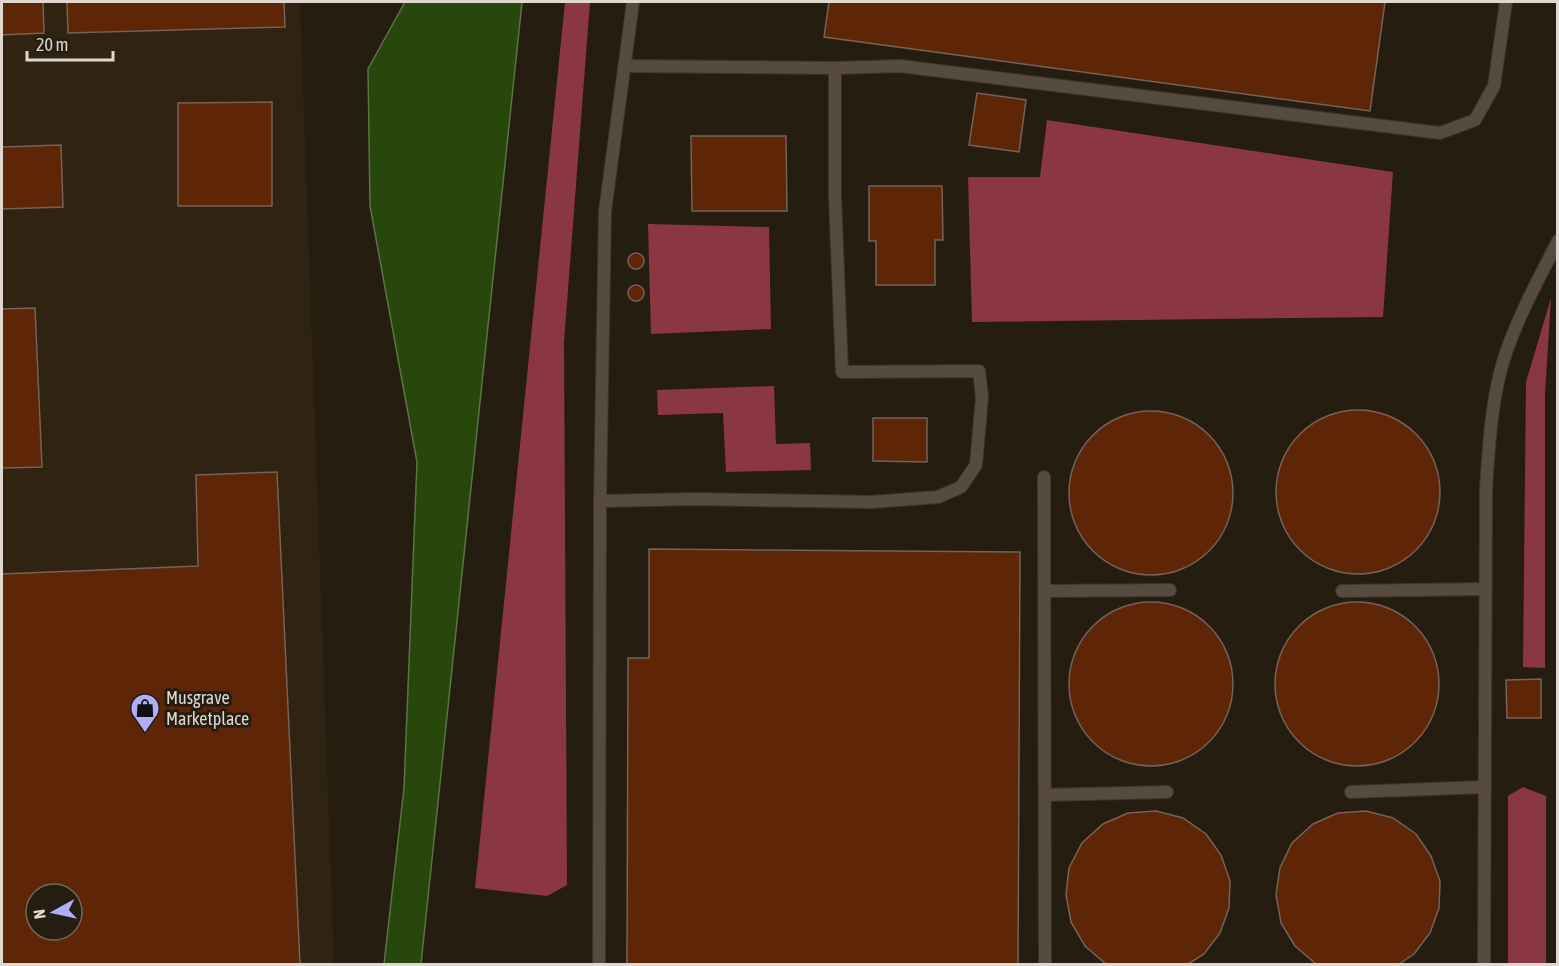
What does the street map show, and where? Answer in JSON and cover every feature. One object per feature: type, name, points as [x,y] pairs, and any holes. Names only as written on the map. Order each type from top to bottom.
[{"type":"lane","points":[[599,964],[600,501],[604,211],[633,2]]},
{"type":"lane","points":[[624,66],[835,68],[900,66],[1440,133],[1475,120],[1494,86],[1506,2]]},
{"type":"lane","points":[[600,501],[696,499],[872,502],[938,497],[961,487],[976,465],[982,396],[979,371],[842,372],[835,197],[835,68]]},
{"type":"lane","points":[[1484,964],[1486,489],[1491,420],[1503,361],[1528,300],[1557,241]]},
{"type":"lane","points":[[1044,477],[1045,964]]},
{"type":"lane","points":[[1045,591],[1170,590]]},
{"type":"lane","points":[[1342,591],[1486,590]]},
{"type":"lane","points":[[1351,792],[1485,788]]},
{"type":"lane","points":[[1045,795],[1167,792]]},
{"type":"shaded area","points":[[2,2],[300,2],[334,964],[2,964]]},
{"type":"shaded area","points":[[405,2],[522,2],[421,964],[384,964],[404,788],[417,462],[370,206],[368,69]]},
{"type":"shaded area","points":[[565,2],[590,2],[564,342],[567,885],[547,896],[475,888]]},
{"type":"shaded area","points":[[1047,120],[1393,172],[1383,317],[972,322],[968,177],[1040,177]]},
{"type":"shaded area","points":[[648,224],[769,227],[771,329],[651,334]]},
{"type":"shaded area","points":[[1551,298],[1545,393],[1545,668],[1523,667],[1526,382]]},
{"type":"shaded area","points":[[774,386],[776,444],[810,443],[811,470],[726,472],[723,413],[658,415],[657,390]]},
{"type":"shaded area","points":[[1523,787],[1546,796],[1546,964],[1508,964],[1508,796]]},
{"type":"building","points":[[2,2],[43,2],[44,33],[2,35]]},
{"type":"building","points":[[67,2],[284,2],[285,27],[68,33]]},
{"type":"building","points":[[829,2],[1385,2],[1370,111],[824,37]]},
{"type":"building","points":[[977,93],[1026,100],[1019,152],[969,145]]},
{"type":"building","points":[[272,102],[272,206],[178,206],[178,103]]},
{"type":"building","points":[[691,136],[786,136],[787,211],[692,211]]},
{"type":"building","points":[[61,145],[63,207],[2,209],[2,147]]},
{"type":"building","points":[[869,186],[942,186],[943,240],[935,240],[935,285],[876,285],[876,241],[869,241]]},
{"type":"building","points":[[633,253],[639,253],[644,261],[642,267],[633,269],[628,264],[628,258]]},
{"type":"building","points":[[633,285],[639,285],[644,293],[642,299],[633,301],[628,296],[628,290]]},
{"type":"building","points":[[35,308],[42,467],[2,468],[2,309]]},
{"type":"building","points":[[1358,410],[1389,416],[1416,434],[1434,461],[1440,492],[1434,523],[1416,550],[1389,568],[1358,574],[1327,568],[1300,550],[1282,523],[1276,492],[1282,461],[1300,434],[1327,416]]},
{"type":"building","points":[[1151,411],[1182,417],[1209,435],[1227,462],[1233,493],[1227,524],[1209,551],[1182,569],[1151,575],[1120,569],[1093,551],[1075,524],[1069,493],[1075,462],[1093,435],[1120,417]]},
{"type":"building","points":[[873,418],[927,418],[927,462],[873,461]]},
{"type":"building","name":"Musgrave Marketplace","points":[[277,472],[300,964],[2,964],[2,574],[198,566],[196,475]]},
{"type":"building","points":[[649,549],[1020,552],[1018,964],[627,964],[628,658],[649,658]]},
{"type":"building","points":[[1151,602],[1182,608],[1209,626],[1227,653],[1233,684],[1227,715],[1209,742],[1182,760],[1151,766],[1120,760],[1093,742],[1075,715],[1069,684],[1075,653],[1093,626],[1120,608]]},
{"type":"building","points":[[1357,602],[1388,608],[1415,626],[1433,653],[1439,684],[1433,715],[1415,742],[1388,760],[1357,766],[1326,760],[1299,742],[1281,715],[1275,684],[1281,653],[1299,626],[1326,608]]},
{"type":"building","points":[[1541,679],[1541,718],[1507,718],[1506,680]]},
{"type":"building","points":[[1156,811],[1183,818],[1206,834],[1221,855],[1230,881],[1229,908],[1220,933],[1204,954],[1188,964],[1106,964],[1085,946],[1071,922],[1066,895],[1069,868],[1082,843],[1103,824],[1128,813]]},
{"type":"building","points":[[1366,811],[1393,818],[1416,834],[1431,856],[1440,881],[1439,908],[1430,933],[1414,954],[1399,964],[1316,964],[1295,946],[1281,923],[1276,895],[1280,868],[1292,843],[1313,824],[1338,813]]},
{"type":"place","name":"Musgrave Marketplace","points":[[145,734]]}]
